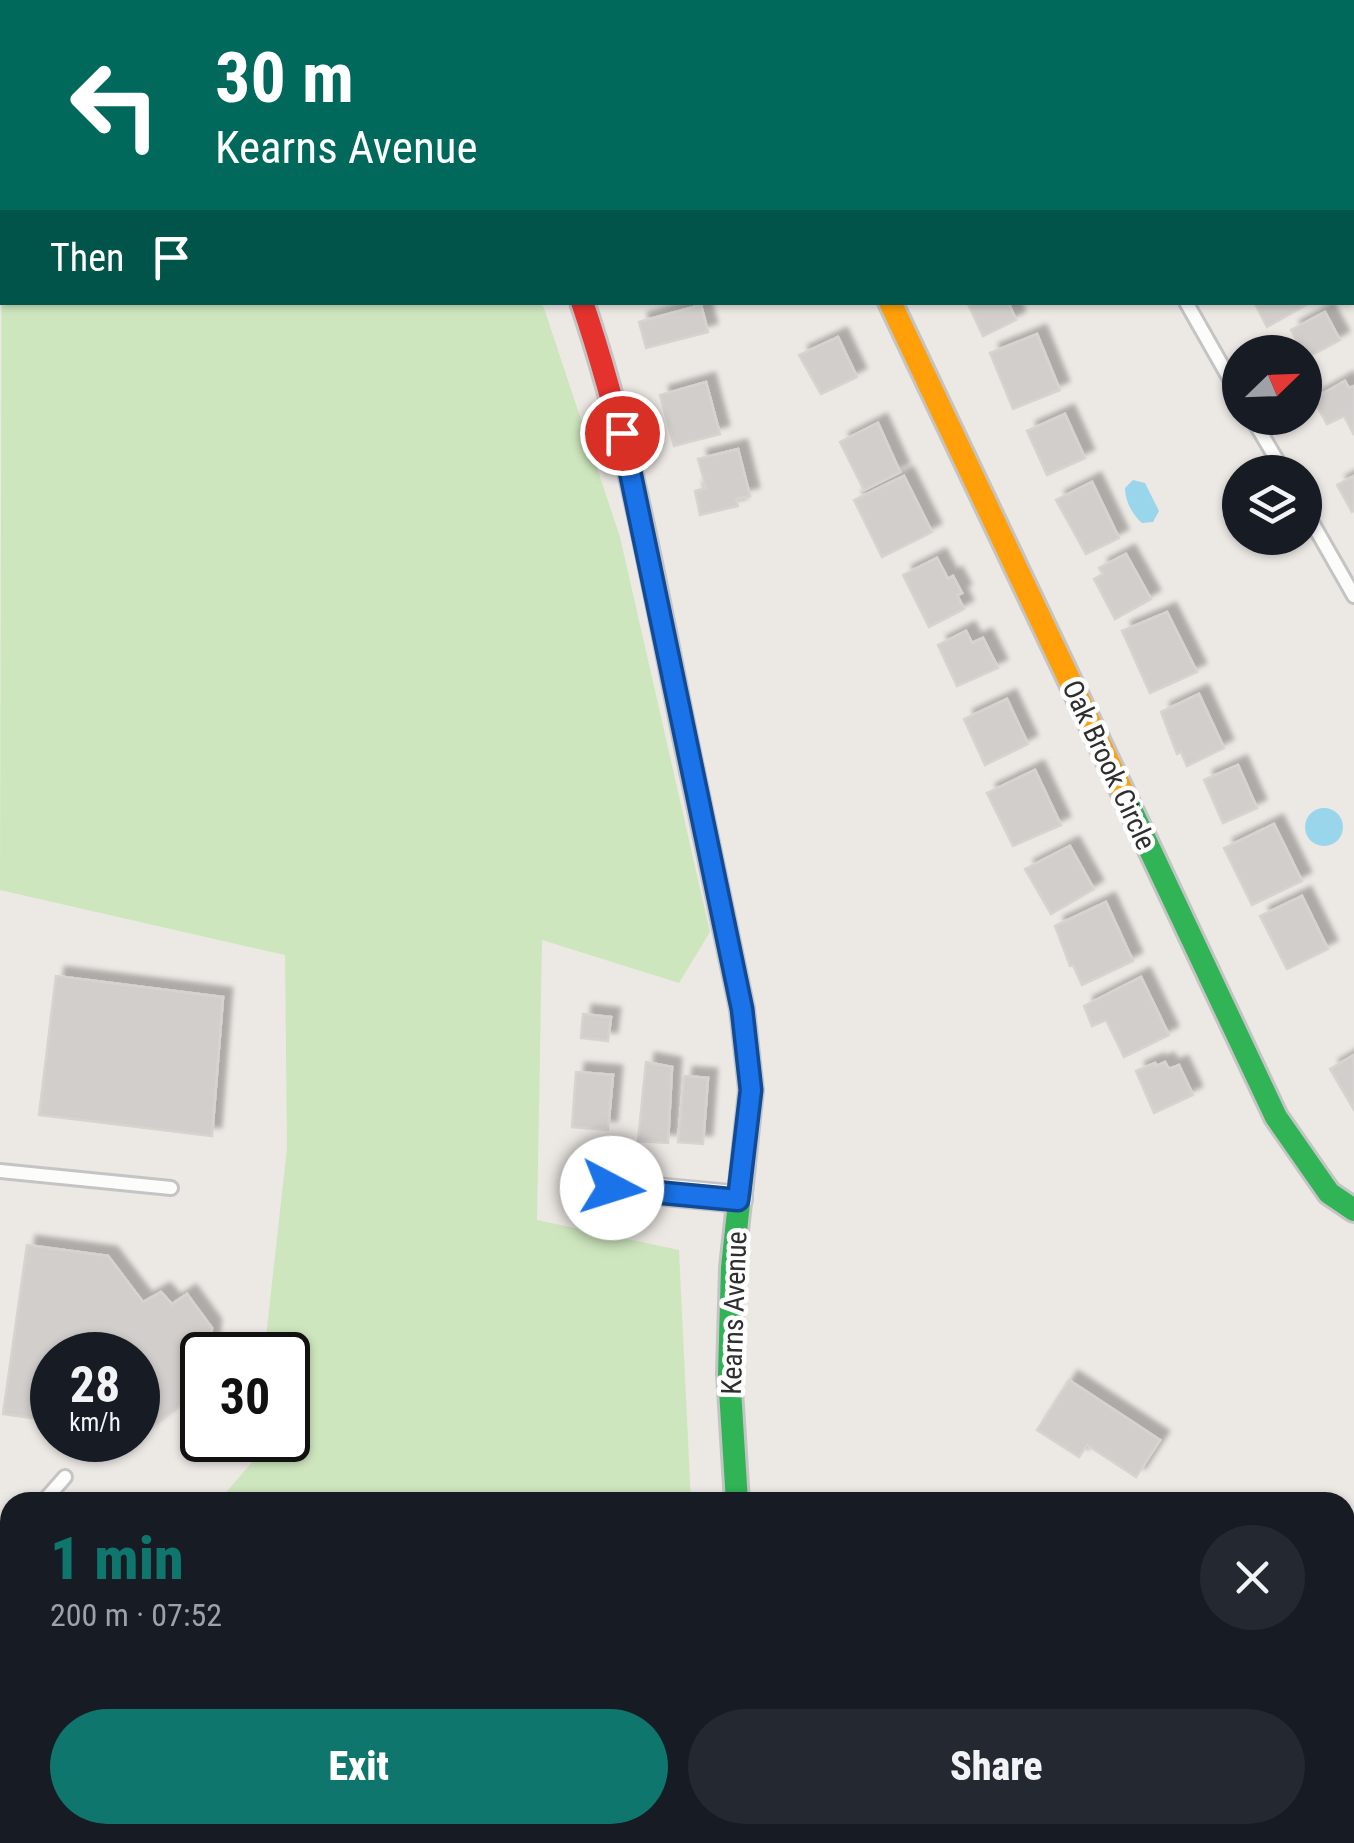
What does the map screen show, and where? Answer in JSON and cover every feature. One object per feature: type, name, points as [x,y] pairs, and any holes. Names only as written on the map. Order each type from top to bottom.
[{"type":"street","name":"Kearns Avenue","points":[[583,305],[622,433],[742,1009],[751,1090],[732,1268],[730,1374],[736,1492]]},
{"type":"street","name":"Oak Brook Circle","points":[[891,305],[1276,1117],[1328,1192],[1354,1210]]},
{"type":"street","points":[[612,1188],[738,1200]]},
{"type":"lane","points":[[1188,305],[1222,365]]},
{"type":"lane","points":[[1322,540],[1354,596]]},
{"type":"lane","points":[[0,1171],[171,1188]]},
{"type":"lane","points":[[52,1492],[65,1477]]},
{"type":"green space","points":[[2,305],[544,308],[620,537],[710,932],[679,983],[542,940],[537,1220],[679,1250],[691,1492],[226,1492],[252,1462],[310,1462],[310,1332],[267,1332],[287,1148],[285,955],[0,890]]},
{"type":"water","points":[[1133,480],[1145,483],[1159,511],[1153,522],[1142,523],[1130,507],[1125,488]]},
{"type":"water","points":[[1324,808],[1337,814],[1343,827],[1337,840],[1324,846],[1311,840],[1305,827],[1311,814]]},
{"type":"building","points":[[701,305],[708,332],[646,348],[639,322]]},
{"type":"building","points":[[968,305],[1009,305],[1016,320],[983,336]]},
{"type":"building","points":[[1256,305],[1306,305],[1267,327]]},
{"type":"building","points":[[1325,312],[1340,340],[1322,350],[1322,335],[1294,335],[1291,330]]},
{"type":"building","points":[[1037,334],[1060,390],[1013,409],[990,353]]},
{"type":"building","points":[[838,337],[857,377],[821,394],[799,355]]},
{"type":"building","points":[[1345,381],[1349,388],[1354,386],[1354,435],[1344,416],[1327,424],[1322,415],[1322,394]]},
{"type":"building","points":[[706,382],[720,434],[674,446],[660,395]]},
{"type":"building","points":[[1065,414],[1085,458],[1047,475],[1027,431]]},
{"type":"building","points":[[878,423],[900,472],[864,490],[840,442]]},
{"type":"building","points":[[738,449],[750,496],[736,499],[738,506],[700,515],[695,491],[706,488],[698,459]]},
{"type":"building","points":[[904,476],[932,532],[882,557],[854,500]]},
{"type":"building","points":[[1354,476],[1354,510],[1352,512],[1337,485]]},
{"type":"building","points":[[1092,482],[1119,538],[1086,554],[1056,500]]},
{"type":"building","points":[[1126,554],[1151,599],[1115,619],[1094,579],[1103,574],[1099,568]]},
{"type":"building","points":[[937,558],[948,579],[953,576],[962,593],[957,595],[964,609],[929,627],[903,575]]},
{"type":"building","points":[[1167,612],[1197,672],[1150,693],[1122,631]]},
{"type":"building","points":[[966,631],[972,643],[983,638],[998,668],[957,686],[938,645]]},
{"type":"building","points":[[1199,694],[1224,748],[1187,766],[1181,752],[1177,754],[1161,712]]},
{"type":"building","points":[[1007,699],[1028,744],[985,765],[964,719]]},
{"type":"building","points":[[1238,765],[1257,808],[1223,823],[1204,780]]},
{"type":"building","points":[[1035,770],[1061,825],[1013,846],[987,793]]},
{"type":"building","points":[[1274,824],[1302,881],[1252,905],[1224,848]]},
{"type":"building","points":[[1070,846],[1094,889],[1051,914],[1025,869]]},
{"type":"building","points":[[1302,896],[1328,949],[1287,969],[1260,916]]},
{"type":"building","points":[[1106,902],[1133,961],[1082,985],[1073,965],[1070,966],[1055,926]]},
{"type":"building","points":[[56,976],[223,997],[212,1136],[39,1115]]},
{"type":"building","points":[[1141,977],[1169,1035],[1124,1057],[1106,1020],[1092,1026],[1084,1006]]},
{"type":"building","points":[[583,1014],[611,1017],[608,1041],[581,1038]]},
{"type":"building","points":[[1354,1055],[1354,1110],[1330,1069]]},
{"type":"building","points":[[646,1062],[672,1067],[668,1143],[638,1141]]},
{"type":"building","points":[[1165,1062],[1169,1069],[1179,1065],[1193,1095],[1154,1113],[1136,1071]]},
{"type":"building","points":[[576,1072],[613,1075],[608,1130],[572,1127]]},
{"type":"building","points":[[684,1076],[708,1078],[703,1144],[678,1142]]},
{"type":"building","points":[[27,1245],[108,1256],[143,1302],[161,1292],[172,1304],[187,1294],[212,1328],[212,1332],[180,1332],[180,1406],[160,1421],[160,1332],[30,1332],[30,1418],[3,1414]]},
{"type":"building","points":[[1069,1380],[1160,1440],[1136,1477],[1087,1445],[1079,1457],[1037,1430]]},
{"type":"traffic: fast","points":[[692,771],[742,1009],[751,1090],[732,1268],[729,1374],[736,1492]]},
{"type":"traffic: fast","points":[[1126,799],[1276,1117],[1329,1193],[1354,1210]]},
{"type":"traffic: slow","points":[[891,305],[1126,799]]},
{"type":"traffic: jam","points":[[583,305],[631,476],[692,771]]},
{"type":"route","points":[[612,1188],[738,1200],[751,1090],[742,1009],[622,433]]}]
